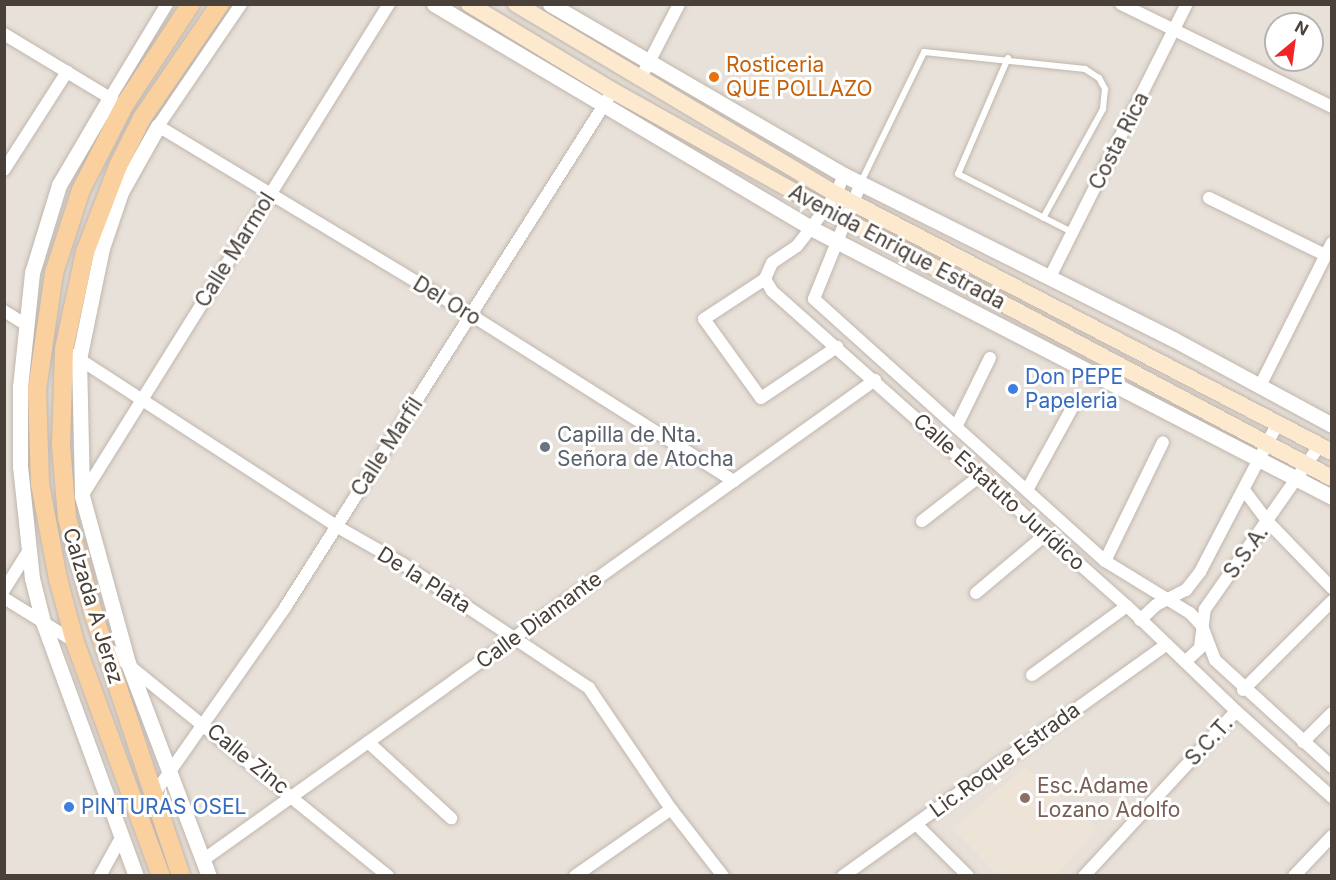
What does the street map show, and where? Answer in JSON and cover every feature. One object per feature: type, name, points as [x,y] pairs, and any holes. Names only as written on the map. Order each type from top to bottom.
[{"type":"main road","name":"Calzada A Jerez","points":[[161,876],[75,642],[58,579],[40,484],[37,390],[42,339],[54,273],[81,190],[124,104],[191,4]]},
{"type":"main road","name":"Calzada A Jerez","points":[[181,876],[152,797],[67,518],[61,445],[85,252],[118,166],[142,118],[220,4]]},
{"type":"main road","name":"Avenida Enrique Estrada","points":[[469,4],[613,91],[736,160],[1266,446],[1301,473],[1332,478]]},
{"type":"main road","name":"Avenida Enrique Estrada","points":[[516,4],[836,194],[1325,449]]},
{"type":"street","points":[[136,876],[43,622],[29,550],[20,466],[20,387],[32,273],[59,185],[167,4]]},
{"type":"street","points":[[209,876],[128,663],[82,496],[71,354],[121,192],[158,126],[241,4]]},
{"type":"street","name":"Calle Marmol","points":[[82,496],[389,4]]},
{"type":"street","points":[[434,4],[603,107],[811,228],[1258,462],[1301,473],[1332,497]]},
{"type":"street","points":[[550,4],[844,175],[1050,277],[1332,425]]},
{"type":"street","points":[[640,79],[679,4]]},
{"type":"street","points":[[1121,4],[1173,33],[1332,107]]},
{"type":"street","name":"Costa Rica","points":[[1050,277],[1187,4]]},
{"type":"street","points":[[4,34],[110,98]]},
{"type":"street","points":[[4,170],[67,72]]},
{"type":"street","name":"Calle Marfil","points":[[152,797],[205,725],[336,526],[613,91]]},
{"type":"street","name":"Del Oro","points":[[158,126],[471,315],[734,480]]},
{"type":"street","points":[[725,178],[736,160]]},
{"type":"street","points":[[837,347],[761,398],[704,319],[765,279],[772,263],[797,246],[811,228],[836,194],[844,175]]},
{"type":"street","points":[[798,313],[814,298],[861,183]]},
{"type":"street","points":[[1209,198],[1325,255]]},
{"type":"street","points":[[1260,386],[1332,243]]},
{"type":"street","name":"Calle Estatuto Jurídico","points":[[765,279],[772,291],[1127,606],[1236,711],[1332,797]]},
{"type":"street","name":"Calle Estatuto Jurídico","points":[[814,298],[1105,561],[1172,600],[1202,626],[1215,660],[1243,690],[1332,767]]},
{"type":"street","points":[[4,311],[26,325]]},
{"type":"street","name":"De la Plata","points":[[71,354],[143,398],[336,526],[403,564],[589,688],[671,809],[723,876]]},
{"type":"street","points":[[956,427],[990,358]]},
{"type":"street","name":"Calle Diamante","points":[[203,860],[874,380]]},
{"type":"street","points":[[1027,490],[1076,401]]},
{"type":"street","name":"S.S.A.","points":[[1140,620],[1156,604],[1172,600],[1186,590],[1200,572],[1277,425]]},
{"type":"street","points":[[1105,561],[1163,442]]},
{"type":"street","name":"S.S.A.","points":[[1186,662],[1200,648],[1205,609],[1301,473],[1325,449]]},
{"type":"street","points":[[922,520],[981,475]]},
{"type":"street","points":[[1244,490],[1268,522],[1332,588]]},
{"type":"street","points":[[976,593],[1045,535]]},
{"type":"street","points":[[4,590],[29,550]]},
{"type":"street","points":[[4,598],[75,642]]},
{"type":"street","points":[[1243,690],[1332,601]]},
{"type":"street","points":[[1032,675],[1127,606]]},
{"type":"street","name":"Lic.Roque Estrada","points":[[843,876],[1167,644]]},
{"type":"street","name":"Calle Zinc","points":[[105,646],[388,876]]},
{"type":"street","name":"S.C.T.","points":[[1084,876],[1236,711]]},
{"type":"street","points":[[1304,742],[1332,713]]},
{"type":"street","points":[[368,742],[451,818]]},
{"type":"street","points":[[575,876],[671,809]]},
{"type":"street","points":[[916,824],[968,876]]},
{"type":"street","points":[[100,876],[122,836]]},
{"type":"street","points":[[1294,876],[1332,836]]},
{"type":"lane","points":[[861,183],[924,52],[1008,58],[1084,69],[1099,78],[1106,89],[1103,109],[1043,218]]},
{"type":"lane","points":[[1008,58],[958,174],[1073,232]]},
{"type":"shaded area","points":[[5,5],[1331,5],[1331,875],[5,875]]},
{"type":"shaded area","name":"Esc.Adame Lozano Adolfo","points":[[1024,767],[1098,829],[1057,875],[998,875],[953,829]]},
{"type":"place","name":"Rosticeria QUE POLLAZO","points":[[714,77]]},
{"type":"place","name":"Don PEPE Papeleria","points":[[1013,389]]},
{"type":"place","name":"Capilla de Nta. Señora de Atocha","points":[[545,447]]},
{"type":"place","name":"Esc.Adame Lozano Adolfo","points":[[1025,798]]},
{"type":"place","name":"PINTURAS OSEL","points":[[69,807]]}]
